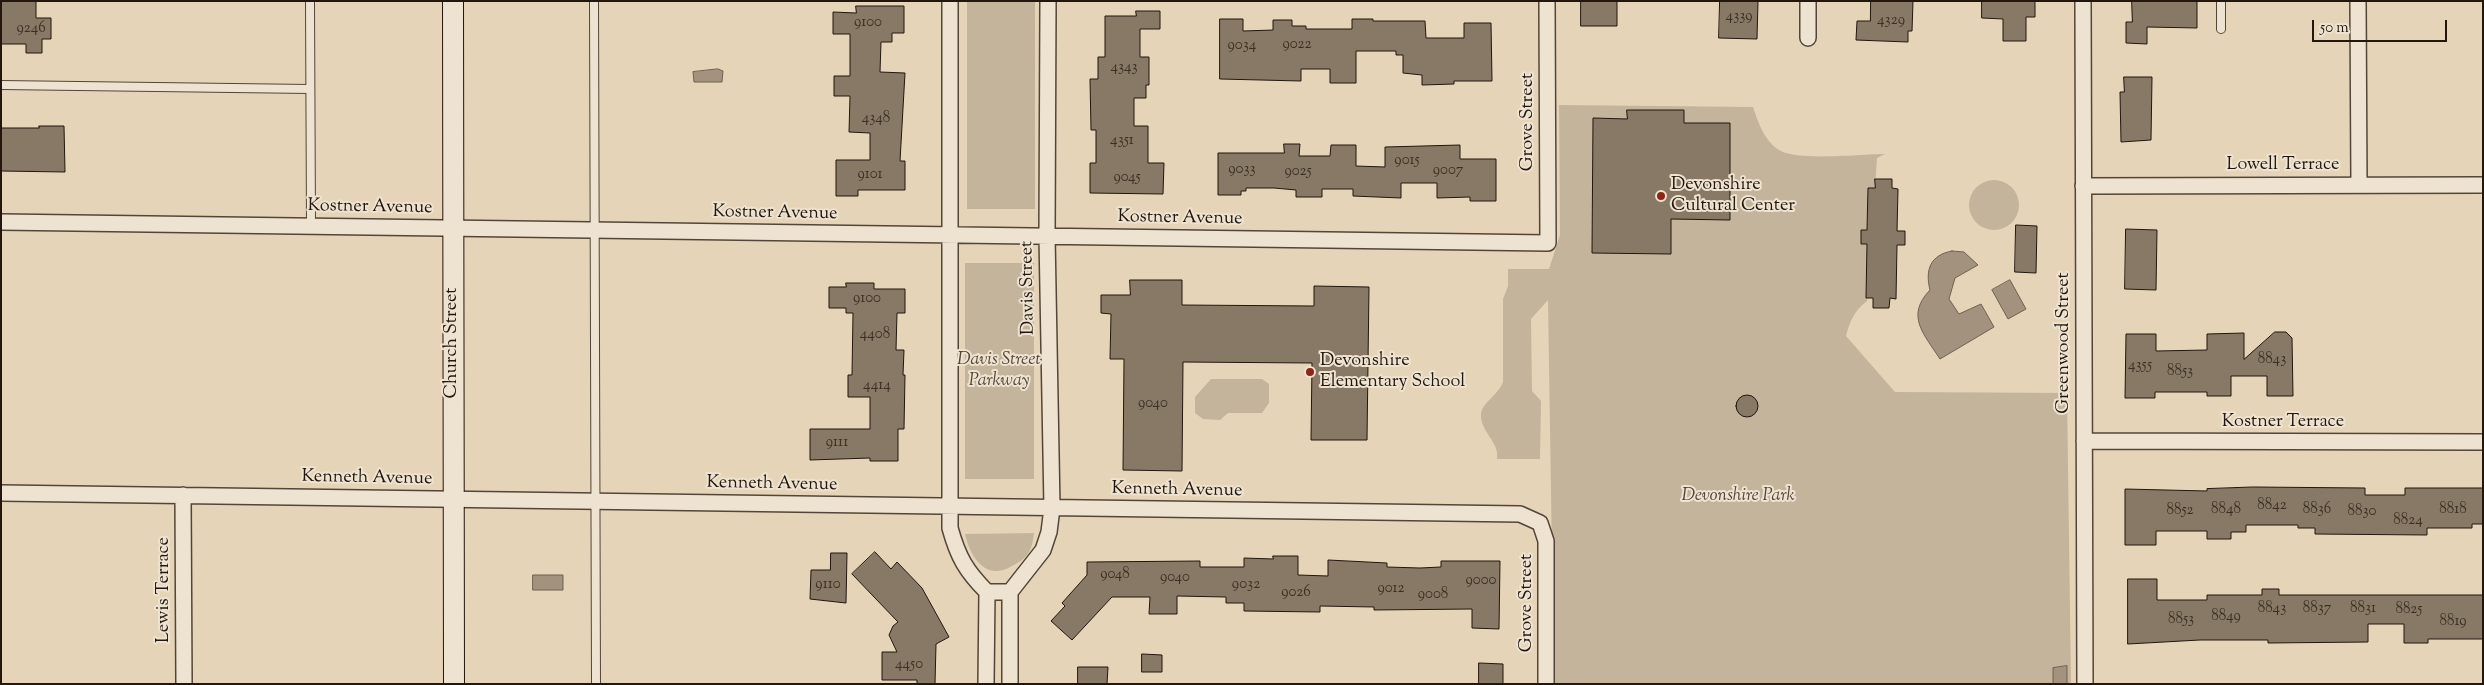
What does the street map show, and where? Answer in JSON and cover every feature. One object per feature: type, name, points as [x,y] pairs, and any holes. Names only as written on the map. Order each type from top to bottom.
[{"type":"street","name":"Church Street","points":[[453,1],[454,684]]},
{"type":"street","points":[[950,1],[950,528],[956,552],[968,573],[987,592],[1010,592],[1010,684]]},
{"type":"street","name":"Davis Street","points":[[1010,592],[1043,550],[1049,532],[1052,508],[1047,236],[1048,1]]},
{"type":"street","name":"Grove Street","points":[[1547,1],[1548,244]]},
{"type":"street","points":[[1808,1],[1808,38]]},
{"type":"street","name":"Greenwood Street","points":[[2083,1],[2085,684]]},
{"type":"street","points":[[2358,1],[2358,184]]},
{"type":"street","name":"Lowell Terrace","points":[[2083,186],[2483,185]]},
{"type":"street","name":"Kostner Avenue","points":[[1,222],[1548,244]]},
{"type":"street","name":"Kostner Terrace","points":[[2084,441],[2483,442]]},
{"type":"street","name":"Kenneth Avenue","points":[[1,493],[1520,514],[1540,523]]},
{"type":"street","name":"Lewis Terrace","points":[[183,495],[184,684]]},
{"type":"street","name":"Grove Street","points":[[1540,523],[1546,540],[1546,684]]},
{"type":"street","points":[[986,684],[987,592]]},
{"type":"lane","points":[[310,1],[310,226]]},
{"type":"lane","points":[[594,1],[596,684]]},
{"type":"lane","points":[[2221,1],[2221,29]]},
{"type":"lane","points":[[1,85],[310,89]]},
{"type":"green space","points":[[967,1],[1035,1],[1035,209],[967,209]]},
{"type":"green space","name":"Devonshire Park","points":[[1559,105],[1753,107],[1766,138],[1781,151],[1802,156],[1885,154],[1877,158],[1875,188],[1868,188],[1867,230],[1861,230],[1861,244],[1867,244],[1867,301],[1853,317],[1846,336],[1895,392],[2067,393],[2071,684],[1554,684],[1548,300],[1531,319],[1532,391],[1541,401],[1540,459],[1497,459],[1496,447],[1484,426],[1481,414],[1484,406],[1498,391],[1503,382],[1503,299],[1508,286],[1508,269],[1549,269],[1560,235]]},
{"type":"green space","points":[[1989,180],[1999,180],[2012,187],[2019,200],[2019,210],[2012,223],[1999,230],[1989,230],[1980,226],[1973,219],[1969,210],[1969,200],[1973,191],[1980,184]]},
{"type":"green space","name":"Davis Street Parkway","points":[[965,263],[1034,263],[1034,479],[965,479]]},
{"type":"green space","points":[[1211,379],[1262,379],[1269,384],[1269,403],[1262,413],[1228,413],[1220,420],[1203,419],[1195,413],[1195,397]]},
{"type":"green space","points":[[1034,533],[1032,545],[1022,560],[1003,570],[994,571],[981,565],[975,558],[967,543],[965,534]]},
{"type":"shaded area","points":[[718,69],[723,71],[722,82],[694,82],[693,72]]},
{"type":"shaded area","points":[[1952,251],[1964,252],[1978,265],[1955,278],[1949,299],[1959,314],[1981,304],[1994,327],[1940,359],[1923,333],[1918,317],[1919,308],[1930,290],[1928,276],[1931,264],[1939,256]]},
{"type":"shaded area","points":[[2010,280],[2026,309],[2008,319],[1992,290]]},
{"type":"shaded area","points":[[533,575],[563,575],[563,590],[533,590]]},
{"type":"shaded area","points":[[2067,666],[2067,684],[2053,684],[2053,668]]},
{"type":"building","points":[[1,1],[36,1],[36,18],[51,18],[51,39],[42,39],[42,53],[26,53],[26,44],[1,44]]},
{"type":"building","points":[[1581,1],[1617,1],[1617,26],[1581,26]]},
{"type":"building","points":[[1720,1],[1758,1],[1757,39],[1719,38]]},
{"type":"building","points":[[1871,1],[1913,1],[1912,31],[1908,31],[1908,42],[1856,40],[1857,21],[1870,21]]},
{"type":"building","points":[[1982,1],[2035,1],[2035,17],[2026,17],[2026,41],[2003,41],[2003,19],[1982,18]]},
{"type":"building","points":[[2132,1],[2197,1],[2197,28],[2147,27],[2147,44],[2126,43],[2126,22],[2132,22]]},
{"type":"building","points":[[856,6],[904,6],[904,33],[892,33],[892,42],[881,42],[880,72],[905,73],[900,161],[905,161],[905,190],[858,190],[858,196],[836,196],[836,160],[870,160],[870,133],[849,132],[850,96],[834,96],[834,76],[850,76],[850,34],[833,34],[833,12],[856,13]]},
{"type":"building","points":[[1136,11],[1160,11],[1160,29],[1140,29],[1140,57],[1149,57],[1149,85],[1146,85],[1146,98],[1134,98],[1134,126],[1148,126],[1148,163],[1164,163],[1163,194],[1090,193],[1090,163],[1096,163],[1096,130],[1091,130],[1090,79],[1098,79],[1098,57],[1105,57],[1105,16],[1136,16]]},
{"type":"building","points":[[1220,19],[1243,19],[1243,31],[1273,30],[1273,20],[1292,20],[1292,26],[1306,26],[1306,29],[1352,29],[1352,19],[1425,21],[1426,38],[1464,38],[1464,23],[1491,23],[1492,81],[1454,81],[1454,84],[1422,85],[1422,75],[1403,73],[1403,55],[1396,55],[1396,51],[1356,51],[1356,83],[1330,83],[1330,69],[1301,69],[1301,81],[1220,79]]},
{"type":"building","points":[[2124,77],[2152,77],[2151,140],[2121,142],[2120,92],[2124,92]]},
{"type":"building","name":"Devonshire Cultural Center","points":[[1627,110],[1684,110],[1684,123],[1730,123],[1730,220],[1671,219],[1671,254],[1592,253],[1593,118],[1627,119]]},
{"type":"building","points":[[39,126],[64,126],[65,172],[1,171],[1,128],[39,128]]},
{"type":"building","points":[[1284,144],[1300,144],[1299,156],[1330,156],[1331,145],[1356,145],[1356,166],[1385,167],[1385,147],[1460,145],[1460,159],[1496,159],[1496,201],[1470,201],[1470,197],[1437,198],[1437,183],[1401,183],[1401,198],[1353,196],[1353,189],[1322,189],[1322,197],[1296,197],[1296,190],[1274,188],[1246,188],[1246,191],[1241,191],[1241,195],[1218,195],[1218,153],[1284,153]]},
{"type":"building","points":[[1875,179],[1892,179],[1892,188],[1898,189],[1897,231],[1905,231],[1905,245],[1897,245],[1896,299],[1890,298],[1889,308],[1873,308],[1873,298],[1866,298],[1867,244],[1861,244],[1861,230],[1867,230],[1868,188],[1875,188]]},
{"type":"building","points":[[2016,225],[2037,226],[2036,273],[2015,272]]},
{"type":"building","points":[[2126,229],[2157,230],[2156,290],[2125,289]]},
{"type":"building","points":[[1130,280],[1182,280],[1182,305],[1314,306],[1314,286],[1369,287],[1367,440],[1311,440],[1312,363],[1183,362],[1182,471],[1123,470],[1124,359],[1110,359],[1111,314],[1101,313],[1101,295],[1130,295]]},
{"type":"building","points":[[846,283],[874,283],[874,289],[905,289],[905,313],[897,313],[896,350],[904,350],[903,375],[905,375],[904,429],[898,429],[898,461],[870,461],[870,458],[810,460],[810,429],[870,429],[870,397],[848,397],[848,375],[852,375],[853,313],[846,313],[846,308],[829,308],[829,287],[846,287]]},
{"type":"building","points":[[2275,332],[2286,332],[2292,338],[2293,396],[2267,396],[2267,376],[2231,376],[2231,396],[2207,396],[2207,392],[2155,392],[2155,398],[2125,398],[2126,334],[2156,334],[2156,351],[2207,350],[2207,334],[2244,333],[2244,359]]},
{"type":"building","points":[[1747,395],[1755,398],[1758,406],[1755,414],[1747,417],[1739,414],[1736,406],[1739,398]]},
{"type":"building","points":[[2253,487],[2365,488],[2365,495],[2405,495],[2405,488],[2483,488],[2483,524],[2472,524],[2472,528],[2427,528],[2427,535],[2315,534],[2315,528],[2298,528],[2298,525],[2246,525],[2246,532],[2231,532],[2231,539],[2207,539],[2207,531],[2156,531],[2156,545],[2125,545],[2125,489],[2207,491],[2207,489]]},
{"type":"building","points":[[875,552],[891,569],[897,562],[922,588],[949,637],[936,644],[935,684],[917,684],[917,680],[882,680],[882,652],[897,652],[889,635],[893,626],[898,622],[852,574]]},
{"type":"building","points":[[831,553],[847,553],[846,603],[810,599],[811,570],[830,570]]},
{"type":"building","points":[[1273,556],[1298,556],[1298,575],[1328,576],[1328,560],[1387,563],[1387,567],[1420,568],[1441,567],[1441,561],[1500,561],[1499,629],[1472,628],[1472,609],[1374,610],[1374,607],[1320,606],[1320,612],[1244,611],[1244,603],[1226,603],[1226,597],[1177,596],[1177,614],[1149,614],[1150,597],[1112,597],[1072,640],[1051,621],[1065,606],[1062,603],[1087,575],[1087,562],[1200,561],[1200,567],[1244,567],[1244,558],[1273,559]]},
{"type":"building","points":[[2128,579],[2157,579],[2157,600],[2207,600],[2207,595],[2262,595],[2262,589],[2279,589],[2279,595],[2483,595],[2483,639],[2428,639],[2428,643],[2404,643],[2404,624],[2368,624],[2368,642],[2268,643],[2268,640],[2200,640],[2128,644]]},
{"type":"building","points":[[1142,654],[1162,655],[1162,672],[1142,672]]},
{"type":"building","points":[[1479,663],[1503,664],[1503,684],[1479,684]]},
{"type":"building","points":[[1078,667],[1108,667],[1107,684],[1078,684]]},
{"type":"place","name":"Devonshire Cultural Center","points":[[1661,196]]},
{"type":"place","name":"Devonshire Elementary School","points":[[1310,372]]}]
